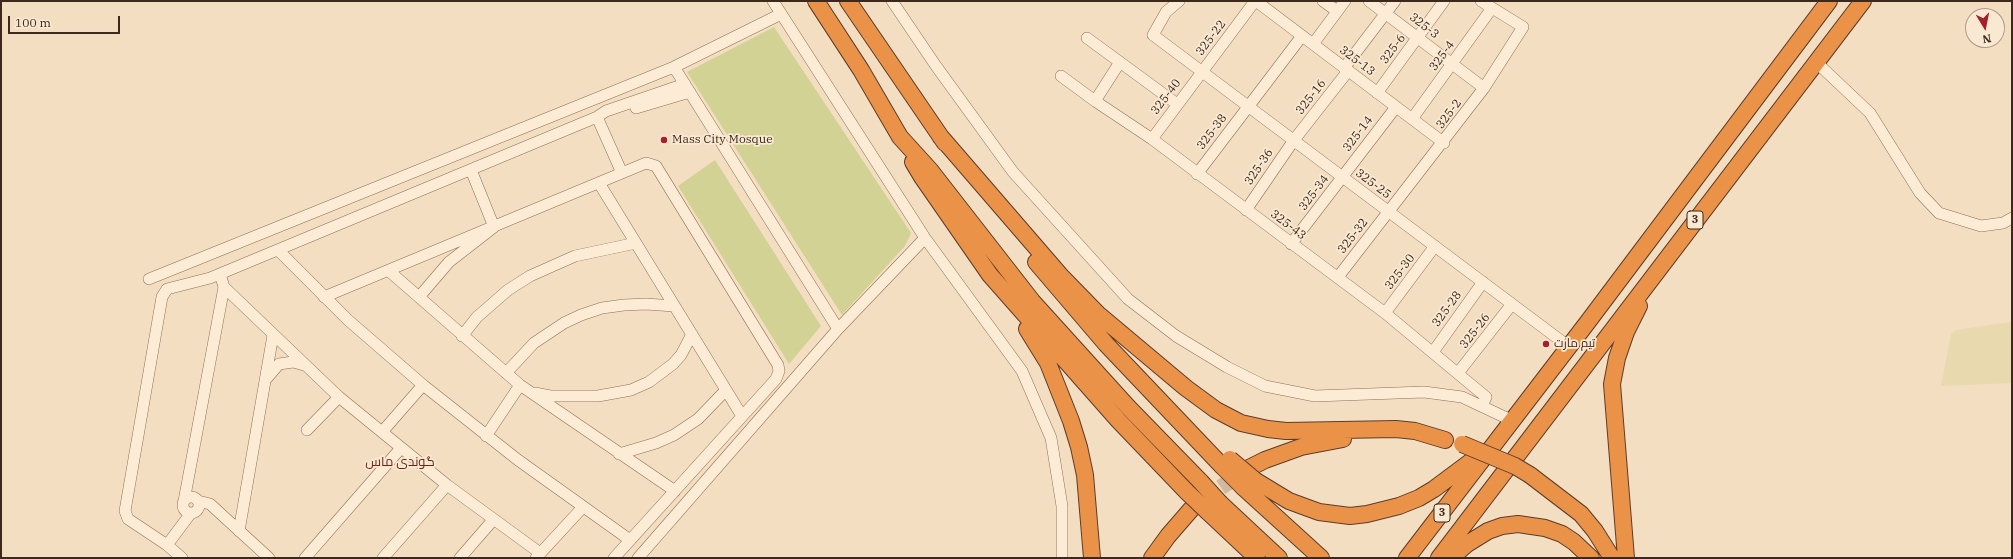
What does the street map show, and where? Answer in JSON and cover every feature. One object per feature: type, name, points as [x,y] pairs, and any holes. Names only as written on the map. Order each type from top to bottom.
[{"type":"highway","points":[[816,1],[861,70],[922,177],[990,275],[999,291],[1022,321],[1048,363],[1071,421],[1084,475],[1092,558]]},
{"type":"highway","points":[[848,1],[940,136],[1050,280],[1093,330],[1226,463],[1250,479],[1289,501],[1307,509],[1350,516],[1367,514],[1399,506],[1424,495],[1496,444]]},
{"type":"highway","name":"3","points":[[1407,558],[1496,444],[1820,8],[1829,1]]},
{"type":"highway","name":"3","points":[[1439,558],[1654,273],[1863,1]]},
{"type":"highway","points":[[940,136],[1060,275],[1099,315],[1186,388],[1216,410],[1241,423],[1274,430],[1396,429],[1415,431],[1462,444],[1515,466],[1530,475],[1581,514],[1598,535],[1612,558]]},
{"type":"highway","points":[[900,138],[930,170],[1032,301],[1128,407],[1201,482],[1207,507],[1257,558]]},
{"type":"highway","points":[[1626,558],[1612,384],[1616,358],[1626,332],[1654,273]]},
{"type":"highway","points":[[990,275],[1094,393],[1187,492],[1279,558]]},
{"type":"highway","points":[[1250,479],[1280,454],[1324,441],[1376,436],[1426,437],[1445,440]]},
{"type":"highway","points":[[1250,479],[1304,543],[1321,558]]},
{"type":"highway","points":[[1152,558],[1168,536],[1207,507]]},
{"type":"highway","points":[[1451,558],[1467,544],[1488,532],[1502,526],[1518,524],[1545,528],[1562,534],[1574,542],[1591,558]]},
{"type":"highway","points":[[1304,543],[1329,558]]},
{"type":"street","points":[[773,1],[925,238],[1022,371],[1051,438],[1062,506],[1062,558]]},
{"type":"street","points":[[892,1],[936,66],[1014,172],[1128,299],[1176,336],[1227,367],[1265,386],[1315,396],[1424,392],[1462,397],[1513,421]]},
{"type":"street","name":"325-25","points":[[1179,1],[1166,12],[1153,35],[1568,346]]},
{"type":"street","name":"325-13","points":[[1255,1],[1444,143]]},
{"type":"street","name":"325-22","points":[[1202,72],[1255,1]]},
{"type":"street","points":[[1324,1],[1337,11]]},
{"type":"street","points":[[1313,44],[1345,1]]},
{"type":"street","name":"325-3","points":[[1369,1],[1484,88]]},
{"type":"street","name":"325-16","points":[[1294,140],[1395,1]]},
{"type":"street","name":"325-6","points":[[1377,93],[1444,1]]},
{"type":"street","points":[[1481,1],[1492,8]]},
{"type":"street","name":"325-2","points":[[1388,211],[1444,143],[1484,88],[1523,27],[1492,8]]},
{"type":"street","name":"325-4","points":[[1412,119],[1492,8]]},
{"type":"street","points":[[149,278],[674,67],[781,14]]},
{"type":"street","name":"325-38","points":[[1197,174],[1302,36]]},
{"type":"street","points":[[1087,38],[1177,104]]},
{"type":"street","points":[[1095,101],[1120,62]]},
{"type":"street","points":[[1816,62],[1870,113],[1920,193],[1939,213],[1981,226],[2003,223],[2012,218]]},
{"type":"street","points":[[674,67],[838,329]]},
{"type":"street","name":"325-40","points":[[1152,139],[1202,72]]},
{"type":"street","name":"325-43","points":[[1061,76],[1095,101],[1152,139],[1385,313],[1486,397],[1482,406]]},
{"type":"street","points":[[182,558],[167,545],[128,519],[125,511],[162,297],[169,288],[196,283],[220,274],[597,117],[607,117],[687,88]]},
{"type":"street","name":"325-14","points":[[1342,177],[1396,106]]},
{"type":"street","points":[[597,117],[622,173]]},
{"type":"street","name":"325-36","points":[[1246,210],[1294,140]]},
{"type":"street","points":[[324,297],[646,163],[656,166],[778,365],[779,371],[778,377],[614,558]]},
{"type":"street","points":[[471,170],[494,227]]},
{"type":"street","name":"325-34","points":[[1291,244],[1342,177]]},
{"type":"street","points":[[599,183],[742,416]]},
{"type":"street","name":"325-32","points":[[1338,277],[1388,211]]},
{"type":"street","points":[[419,297],[449,262],[494,227]]},
{"type":"street","points":[[638,558],[838,329],[925,238]]},
{"type":"street","points":[[462,336],[477,317],[508,290],[530,276],[575,256],[636,243]]},
{"type":"street","name":"325-30","points":[[1385,313],[1435,246]]},
{"type":"street","points":[[278,250],[324,297],[372,342],[423,385],[486,436],[630,540]]},
{"type":"street","points":[[389,271],[520,385],[675,491]]},
{"type":"street","points":[[191,513],[184,509],[184,501],[224,287],[220,274]]},
{"type":"street","name":"325-28","points":[[1433,352],[1483,282]]},
{"type":"street","points":[[224,287],[273,336],[309,367],[339,396],[447,485],[538,555],[583,507]]},
{"type":"street","points":[[506,373],[534,343],[559,326],[581,315],[602,308],[624,305],[646,304],[674,306]]},
{"type":"street","name":"325-26","points":[[1458,373],[1512,304]]},
{"type":"street","points":[[531,392],[550,396],[580,397],[617,394],[632,390],[649,382],[673,364],[681,355],[692,334]]},
{"type":"street","points":[[239,531],[273,336]]},
{"type":"street","points":[[266,379],[276,366],[283,363],[293,362],[309,367]]},
{"type":"street","points":[[382,432],[423,385]]},
{"type":"street","points":[[486,436],[520,385]]},
{"type":"street","points":[[619,454],[656,443],[674,435],[698,419],[726,390]]},
{"type":"street","points":[[307,430],[339,396]]},
{"type":"street","points":[[305,558],[401,448]]},
{"type":"street","points":[[383,558],[447,485]]},
{"type":"street","points":[[184,501],[192,497],[198,501],[210,504],[269,558]]},
{"type":"street","points":[[167,545],[191,513],[198,510],[200,506],[198,501]]},
{"type":"street","points":[[460,558],[494,520]]},
{"type":"shaded area","points":[[2012,319],[2012,383],[1941,386],[1951,334],[1956,330],[2010,322]]},
{"type":"green space","points":[[774,27],[911,233],[905,246],[842,315],[687,72]]},
{"type":"green space","points":[[715,160],[821,326],[789,364],[678,186]]},
{"type":"tunnel","points":[[1201,501],[1245,471]]},
{"type":"place","name":"Mass City Mosque","points":[[664,140]]},
{"type":"place","name":"تيم مارت","points":[[1546,344]]},
{"type":"district","name":"گوندی ماس","points":[[400,462]]}]
